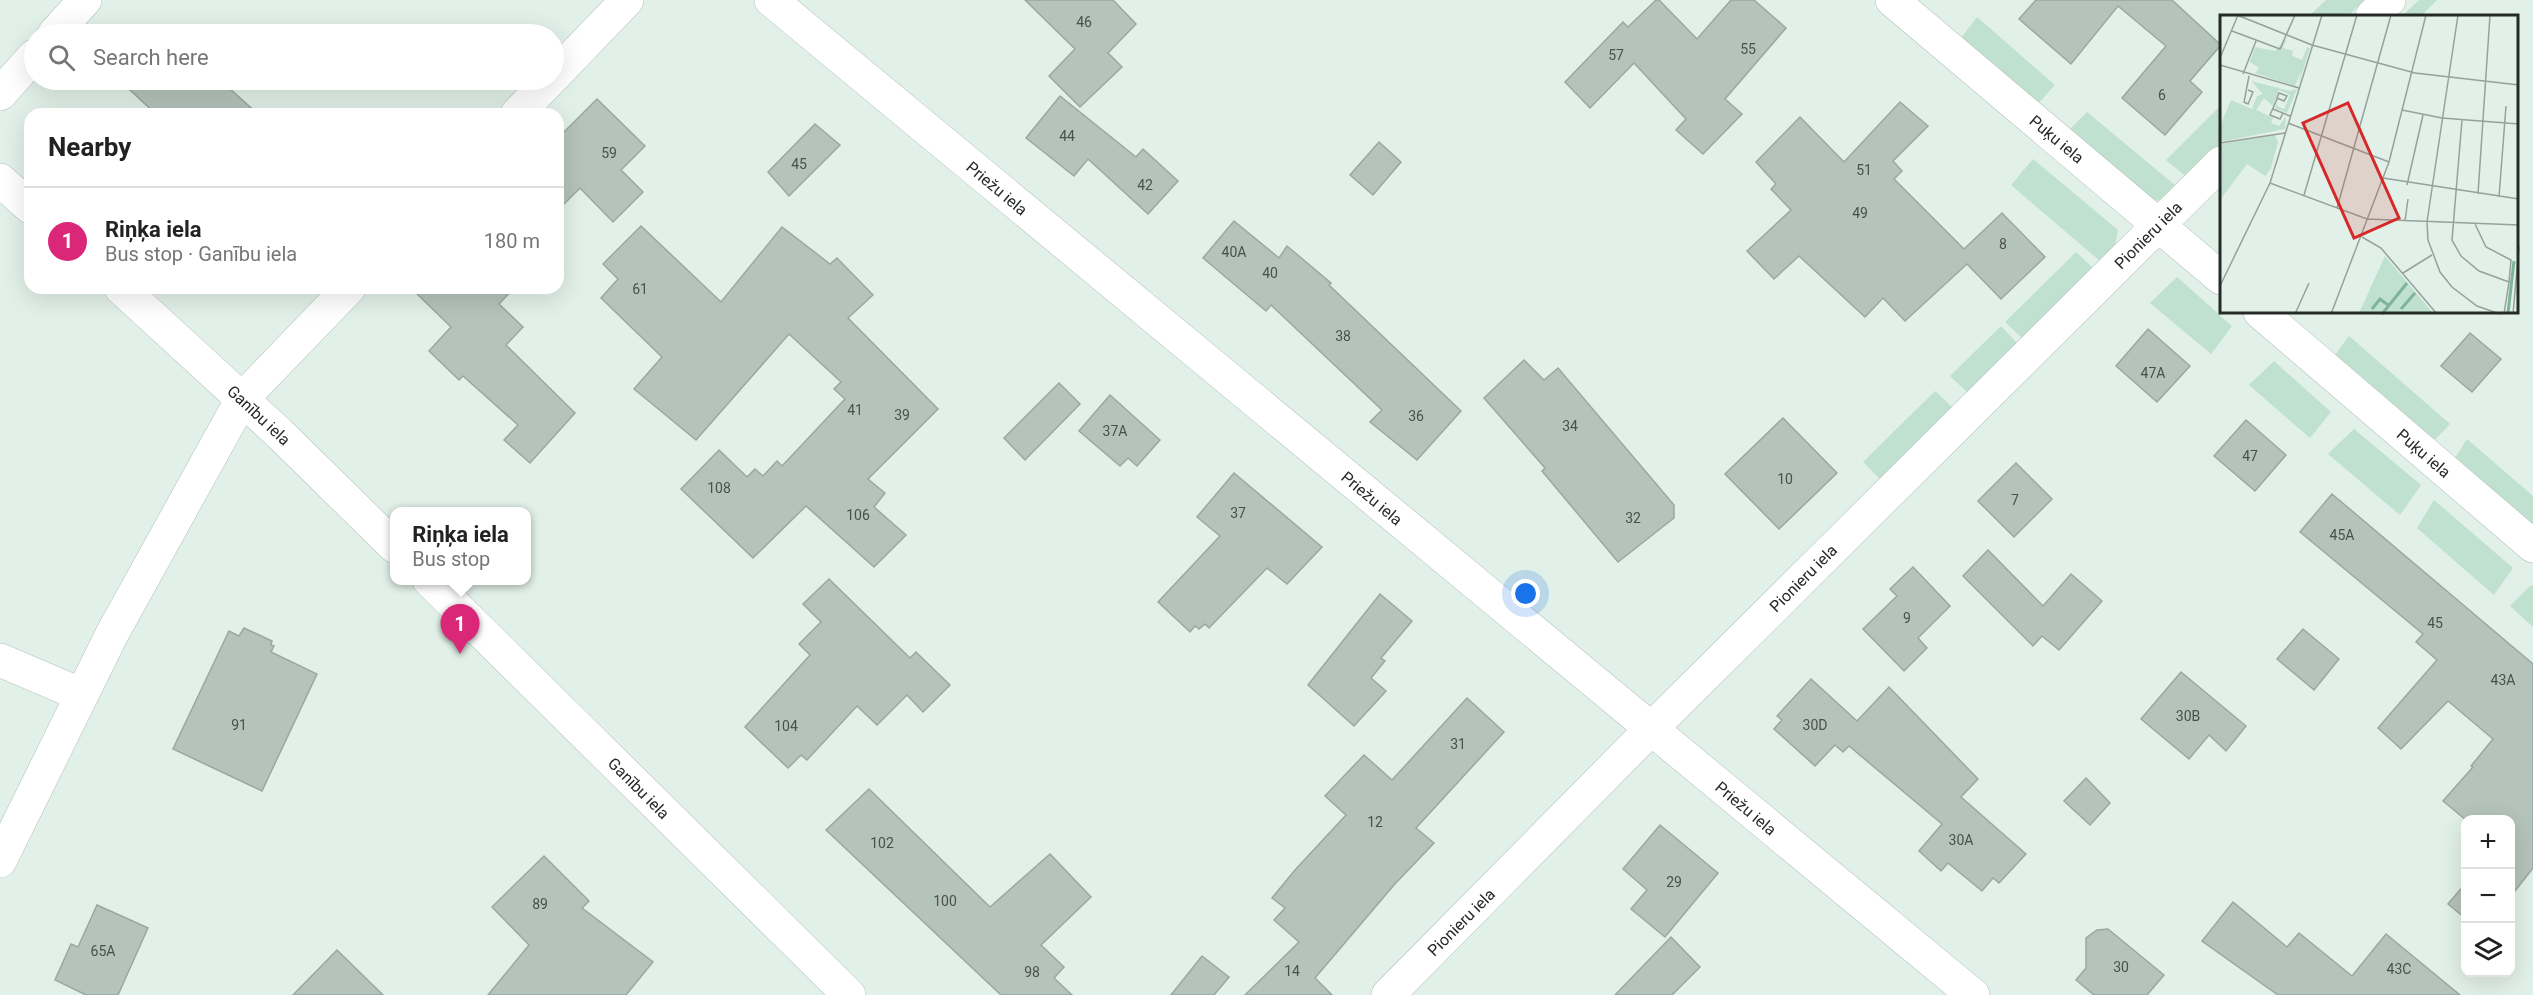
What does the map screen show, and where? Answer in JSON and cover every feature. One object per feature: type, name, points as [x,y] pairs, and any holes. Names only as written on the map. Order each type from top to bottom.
[{"type":"street","points":[[63,24],[85,0]]},
{"type":"street","points":[[564,66],[627,0]]},
{"type":"street","name":"Priežu iela","points":[[771,0],[1973,995]]},
{"type":"street","name":"Puķu iela","points":[[1892,0],[2220,277]]},
{"type":"street","points":[[2373,15],[2389,0]]},
{"type":"street","points":[[0,94],[24,67]]},
{"type":"street","points":[[523,108],[540,90]]},
{"type":"street","name":"Pionieru iela","points":[[1388,995],[1651,729],[2220,164]]},
{"type":"street","points":[[0,180],[24,202]]},
{"type":"street","name":"Ganību iela","points":[[128,294],[242,399],[390,542]]},
{"type":"street","points":[[0,861],[129,603],[242,399],[343,294]]},
{"type":"street","name":"Puķu iela","points":[[2262,314],[2533,546]]},
{"type":"street","name":"Ganību iela","points":[[434,585],[849,995]]},
{"type":"street","points":[[0,660],[82,695]]},
{"type":"green space","points":[[2326,0],[2365,0],[2349,15],[2310,15]]},
{"type":"green space","points":[[2419,0],[2437,0],[2422,15],[2403,15]]},
{"type":"green space","points":[[1977,17],[2055,85],[2034,108],[1958,42]]},
{"type":"green space","points":[[2220,106],[2220,146],[2188,178],[2166,160]]},
{"type":"green space","points":[[2087,112],[2176,186],[2160,200],[2148,201],[2064,135]]},
{"type":"green space","points":[[2033,159],[2118,230],[2115,245],[2101,262],[2011,185]]},
{"type":"green space","points":[[2076,252],[2094,269],[2023,339],[2005,322]]},
{"type":"green space","points":[[2177,277],[2232,326],[2211,354],[2150,303]]},
{"type":"green space","points":[[2001,326],[2017,343],[1968,393],[1950,376]]},
{"type":"green space","points":[[2349,336],[2450,424],[2431,444],[2333,358]]},
{"type":"green space","points":[[2274,361],[2331,412],[2310,438],[2249,385]]},
{"type":"green space","points":[[1935,391],[1952,407],[1880,479],[1863,462]]},
{"type":"green space","points":[[2354,429],[2421,485],[2400,515],[2328,454]]},
{"type":"green space","points":[[2467,439],[2533,496],[2533,530],[2453,461]]},
{"type":"green space","points":[[2434,500],[2513,568],[2494,595],[2417,528]]},
{"type":"green space","points":[[2531,585],[2533,586],[2533,627],[2510,606]]},
{"type":"building","points":[[1025,0],[1113,0],[1136,24],[1108,53],[1122,67],[1080,107],[1049,76],[1075,49]]},
{"type":"building","points":[[1656,0],[1659,0],[1697,39],[1731,0],[1754,0],[1786,28],[1725,99],[1742,114],[1703,154],[1676,130],[1686,119],[1634,63],[1590,108],[1565,82],[1623,22],[1628,27]]},
{"type":"building","points":[[2036,0],[2172,0],[2220,46],[2190,81],[2202,92],[2165,135],[2122,98],[2166,46],[2118,6],[2071,64],[2019,19]]},
{"type":"building","points":[[130,90],[231,90],[251,108],[149,108]]},
{"type":"building","points":[[1060,96],[1136,157],[1143,149],[1178,181],[1148,214],[1088,159],[1074,176],[1026,138]]},
{"type":"building","points":[[597,99],[645,146],[621,170],[643,192],[613,222],[580,188],[564,204],[564,132]]},
{"type":"building","points":[[1900,102],[1928,126],[1893,161],[1902,171],[1894,179],[1964,249],[2002,213],[2045,257],[2001,299],[1967,264],[1905,321],[1883,298],[1865,317],[1799,256],[1774,279],[1747,251],[1791,210],[1771,189],[1776,184],[1756,162],[1800,117],[1844,162]]},
{"type":"building","points":[[815,124],[840,145],[789,196],[768,172]]},
{"type":"building","points":[[1379,142],[1401,162],[1373,195],[1350,175]]},
{"type":"building","points":[[1234,221],[1279,258],[1287,246],[1331,283],[1329,285],[1461,411],[1417,460],[1370,422],[1382,410],[1271,305],[1266,311],[1203,258]]},
{"type":"building","points":[[641,226],[721,302],[782,227],[830,264],[837,258],[873,295],[848,318],[938,409],[868,479],[885,493],[874,507],[906,535],[874,567],[806,506],[753,558],[681,489],[719,450],[747,477],[755,469],[763,476],[777,461],[782,466],[845,399],[834,389],[841,382],[789,334],[696,440],[634,389],[662,357],[601,298],[618,279],[603,264]]},
{"type":"building","points":[[417,294],[508,294],[499,304],[523,327],[506,345],[575,413],[530,463],[504,440],[518,425],[463,376],[459,380],[429,351],[451,327]]},
{"type":"building","points":[[2148,329],[2190,366],[2157,402],[2116,366]]},
{"type":"building","points":[[2470,333],[2501,359],[2472,392],[2441,366]]},
{"type":"building","points":[[1524,360],[1544,380],[1558,368],[1674,505],[1674,518],[1618,562],[1542,471],[1545,468],[1484,398]]},
{"type":"building","points":[[1059,383],[1080,404],[1025,460],[1004,438]]},
{"type":"building","points":[[1110,395],[1160,440],[1137,466],[1128,458],[1120,466],[1079,431]]},
{"type":"building","points":[[1783,418],[1837,473],[1779,529],[1725,474]]},
{"type":"building","points":[[2246,420],[2286,455],[2255,491],[2214,456]]},
{"type":"building","points":[[2016,463],[2052,499],[2014,537],[1978,501]]},
{"type":"building","points":[[1234,473],[1322,547],[1287,584],[1267,568],[1209,628],[1205,624],[1199,629],[1195,626],[1190,632],[1158,602],[1220,536],[1197,517]]},
{"type":"building","points":[[2332,494],[2533,664],[2533,868],[2515,891],[2515,815],[2461,816],[2443,801],[2473,767],[2471,766],[2493,739],[2448,701],[2401,749],[2378,728],[2437,660],[2416,642],[2423,634],[2300,532]]},
{"type":"building","points":[[1988,550],[2043,606],[2071,574],[2102,601],[2059,650],[2042,636],[2033,646],[1963,576]]},
{"type":"building","points":[[1913,567],[1950,606],[1918,638],[1927,648],[1904,671],[1863,629],[1897,596],[1890,589]]},
{"type":"building","points":[[829,579],[910,658],[916,652],[950,685],[923,712],[907,695],[877,725],[857,706],[807,760],[801,755],[788,768],[745,727],[810,655],[799,644],[821,622],[803,604]]},
{"type":"building","points":[[1380,594],[1412,621],[1381,658],[1385,661],[1371,678],[1386,691],[1354,726],[1308,685]]},
{"type":"building","points":[[244,628],[272,641],[271,645],[274,646],[271,652],[317,674],[262,791],[173,749],[229,631],[239,636]]},
{"type":"building","points":[[2303,629],[2339,659],[2314,690],[2277,659]]},
{"type":"building","points":[[2181,672],[2246,726],[2226,751],[2209,735],[2189,759],[2141,719]]},
{"type":"building","points":[[1811,679],[1857,721],[1889,687],[1978,779],[1961,797],[2026,854],[1999,883],[1993,878],[1982,891],[1948,863],[1941,871],[1919,851],[1942,824],[1849,746],[1843,752],[1835,745],[1815,766],[1774,729],[1782,720],[1777,716]]},
{"type":"building","points":[[1467,698],[1504,732],[1416,828],[1434,843],[1394,885],[1315,978],[1332,995],[1245,995],[1299,942],[1274,920],[1285,908],[1272,898],[1346,815],[1325,796],[1364,755],[1392,780]]},
{"type":"building","points":[[2086,778],[2110,803],[2090,825],[2064,801]]},
{"type":"building","points":[[869,789],[990,907],[1050,854],[1091,897],[1041,945],[1064,967],[1054,978],[1072,995],[1001,995],[826,830]]},
{"type":"building","points":[[1660,825],[1718,873],[1665,937],[1631,909],[1647,890],[1623,869]]},
{"type":"building","points":[[544,856],[589,901],[582,908],[653,962],[626,995],[488,995],[529,945],[492,907]]},
{"type":"building","points":[[2461,889],[2461,915],[2448,904]]},
{"type":"building","points":[[2233,902],[2287,947],[2299,933],[2352,976],[2386,934],[2460,995],[2278,995],[2202,941]]},
{"type":"building","points":[[97,905],[148,928],[118,995],[86,995],[55,980],[71,944],[78,947]]},
{"type":"building","points":[[2108,929],[2164,975],[2147,995],[2094,995],[2076,980],[2086,968],[2086,938],[2097,930]]},
{"type":"building","points":[[1671,937],[1700,967],[1672,995],[1615,995]]},
{"type":"building","points":[[337,950],[383,995],[293,995]]},
{"type":"building","points":[[1202,956],[1229,977],[1214,995],[1171,995]]},
{"type":"place","name":"Riņķa iela","points":[[460,654]]}]
